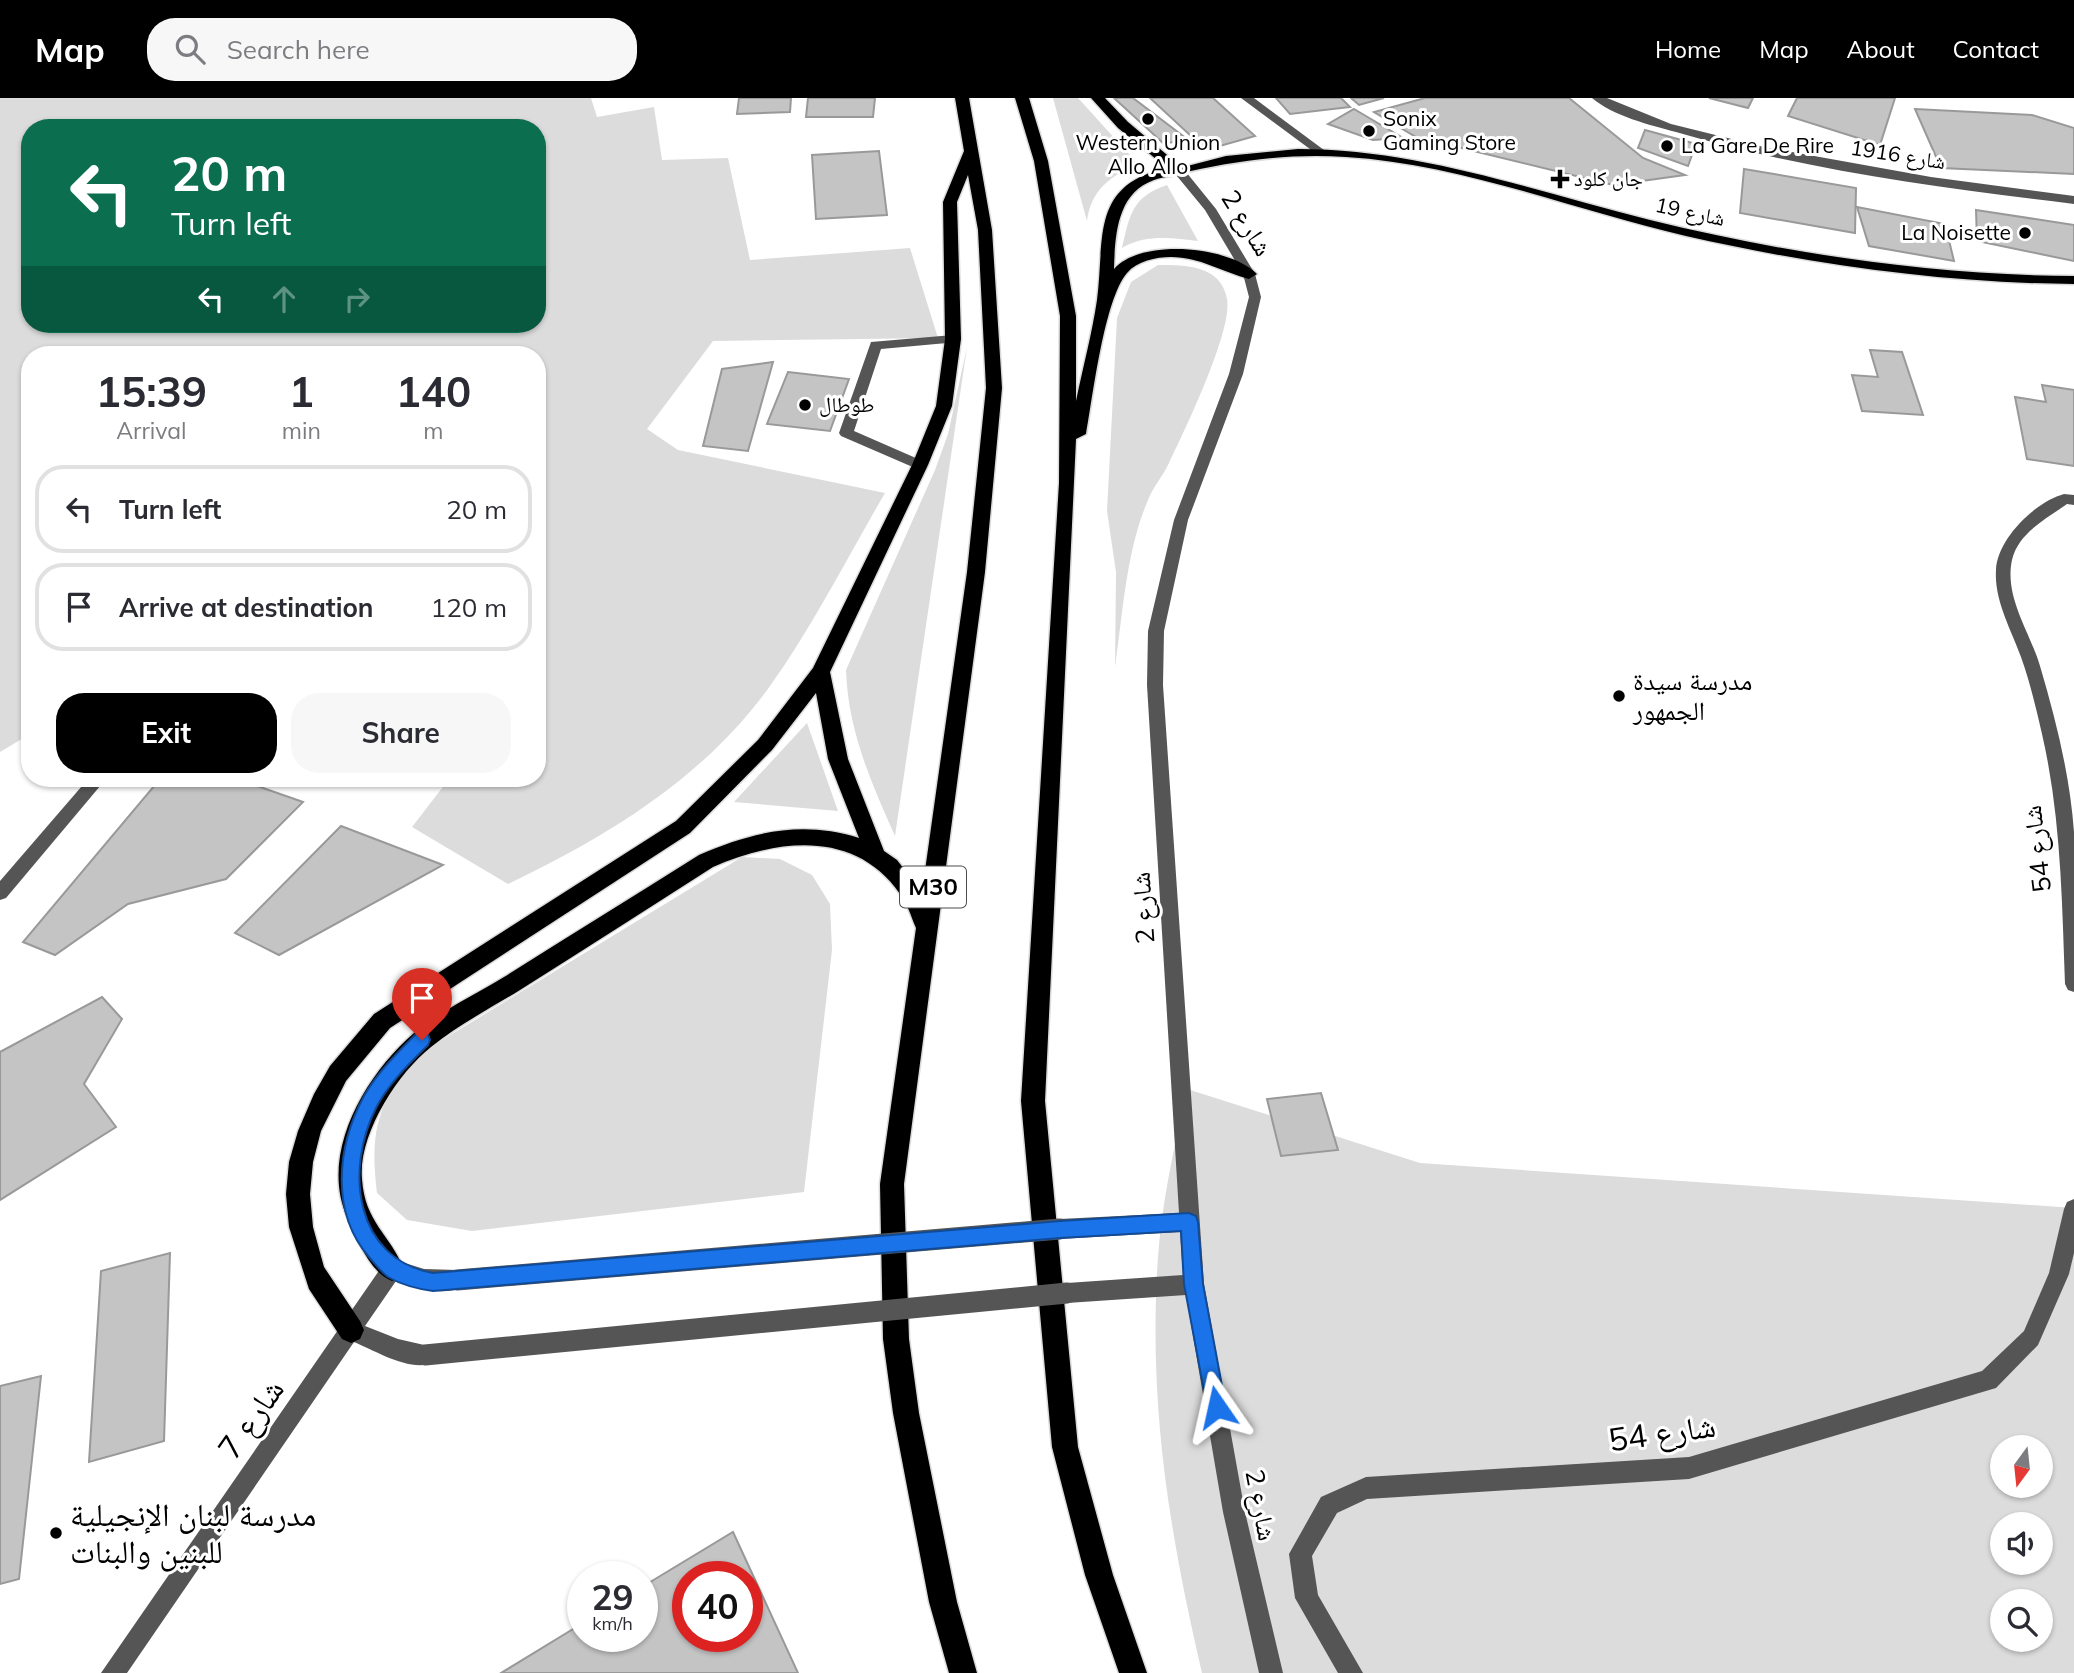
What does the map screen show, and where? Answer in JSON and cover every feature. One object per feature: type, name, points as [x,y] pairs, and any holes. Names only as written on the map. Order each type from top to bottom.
[{"type":"highway","name":"M30","points":[[962,98],[985,230],[994,388],[976,572],[892,1184],[896,1339],[922,1502],[943,1602],[963,1673]]},
{"type":"highway","points":[[1022,98],[1041,161],[1068,316],[1068,483],[1033,1101],[1065,1447],[1098,1575],[1133,1673]]},
{"type":"highway","points":[[1098,98],[1124,125],[1178,170]]},
{"type":"highway","points":[[351,1330],[329,1300],[310,1264],[300,1225],[298,1185],[304,1145],[328,1088],[349,1055],[382,1021],[682,827],[765,745],[821,672],[920,465],[944,406],[953,338],[950,202],[972,149]]},
{"type":"highway","points":[[1068,483],[1104,300],[1106,239],[1119,202],[1126,191],[1141,180],[1178,170]]},
{"type":"highway","points":[[1104,300],[1127,264],[1160,254],[1207,257],[1249,274]]},
{"type":"highway","points":[[821,672],[838,759],[874,851],[906,883],[920,905],[927,929]]},
{"type":"highway","points":[[392,1269],[369,1243],[358,1220],[351,1196],[350,1163],[357,1132],[371,1101],[391,1072],[422,1040],[730,849],[756,840],[811,835],[874,851]]},
{"type":"main road","name":"شارع 19","points":[[1178,170],[1244,156],[1322,153],[1372,156],[1448,170],[1686,232],[1856,266],[1996,281],[2074,281]]},
{"type":"street","points":[[1247,98],[1322,153]]},
{"type":"street","name":"شارع 1916","points":[[1598,98],[1658,122],[1728,143],[1885,174],[2074,200]]},
{"type":"street","name":"شارع 2","points":[[1178,170],[1210,209],[1249,274],[1255,297],[1252,319],[1236,374],[1181,520],[1156,631],[1155,685],[1194,1284],[1234,1512],[1271,1673]]},
{"type":"street","points":[[920,465],[846,433],[876,345],[953,338]]},
{"type":"street","name":"شارع 54","points":[[2074,500],[2064,499],[2018,533],[2006,558],[2004,585],[2044,701],[2071,868],[2074,984]]},
{"type":"street","points":[[0,893],[91,787]]},
{"type":"street","name":"شارع 54","points":[[1351,1673],[1307,1598],[1300,1554],[1329,1505],[1366,1488],[1689,1468],[1988,1380],[2031,1338],[2066,1276],[2074,1209]]},
{"type":"street","points":[[392,1269],[412,1278],[433,1282],[1060,1229],[1189,1222]]},
{"type":"street","name":"شارع 7","points":[[113,1673],[392,1269]]},
{"type":"street","points":[[351,1330],[386,1346],[425,1355],[1067,1293],[1194,1284]]},
{"type":"shaded area","points":[[0,98],[591,98],[597,117],[654,107],[662,160],[728,158],[750,260],[910,248],[938,338],[713,341],[647,429],[678,450],[885,493],[801,640],[744,719],[715,749],[652,802],[582,846],[508,884],[412,827],[443,787],[546,787],[546,346],[21,346],[21,739],[0,752]]},
{"type":"shaded area","points":[[1053,98],[1078,98],[1138,164],[1104,185],[1093,201],[1087,221]]},
{"type":"shaded area","points":[[1167,185],[1198,241],[1150,239],[1122,248],[1127,225],[1139,201]]},
{"type":"shaded area","points":[[1158,265],[1190,267],[1210,273],[1223,288],[1227,299],[1227,314],[1206,381],[1169,463],[1150,495],[1141,520],[1126,582],[1115,667],[1116,572],[1107,511],[1117,318],[1131,282]]},
{"type":"shaded area","points":[[967,347],[895,836],[862,756],[851,714],[846,670],[935,470],[948,434]]},
{"type":"shaded area","points":[[807,723],[838,811],[734,802]]},
{"type":"shaded area","points":[[742,857],[780,859],[812,875],[830,904],[832,950],[804,1192],[472,1231],[407,1220],[377,1193],[375,1146],[382,1110],[401,1078],[434,1045]]},
{"type":"shaded area","points":[[1187,1089],[1420,1163],[2074,1208],[2074,1673],[1202,1673],[1171,1518],[1159,1416],[1156,1364],[1158,1257],[1170,1172]]},
{"type":"building","points":[[739,98],[791,98],[790,112],[737,114]]},
{"type":"building","points":[[808,98],[875,98],[873,117],[806,117]]},
{"type":"building","name":"Western Union Allo Allo","points":[[1114,98],[1133,98],[1187,139],[1164,144]]},
{"type":"building","points":[[1150,98],[1213,98],[1255,136],[1206,150]]},
{"type":"building","points":[[1276,98],[1341,98],[1350,107],[1290,114]]},
{"type":"building","points":[[1351,98],[1384,98],[1359,105]]},
{"type":"building","points":[[1425,98],[1569,98],[1643,158],[1685,175],[1613,185],[1416,137],[1374,112]]},
{"type":"building","points":[[1709,98],[1753,98],[1748,108]]},
{"type":"building","points":[[1797,98],[1895,98],[1880,145],[1788,116]]},
{"type":"building","name":"Sonix Gaming Store","points":[[1354,109],[1403,138],[1373,140],[1328,124]]},
{"type":"building","points":[[1915,109],[2032,115],[2074,128],[2074,174],[1941,168]]},
{"type":"building","name":"La Gare De Rire","points":[[1645,130],[1696,144],[1688,166],[1638,148]]},
{"type":"building","points":[[879,151],[887,215],[816,219],[812,155]]},
{"type":"building","points":[[1744,169],[1856,188],[1855,233],[1740,213]]},
{"type":"building","points":[[1857,207],[1945,224],[1954,261],[1869,246]]},
{"type":"building","name":"La Noisette","points":[[1976,210],[2074,225],[2074,261],[1977,241]]},
{"type":"building","points":[[1870,350],[1902,352],[1923,415],[1862,411],[1852,375],[1878,377]]},
{"type":"building","points":[[773,362],[748,451],[703,446],[722,369]]},
{"type":"building","points":[[788,372],[849,379],[830,431],[767,424]]},
{"type":"building","points":[[2042,385],[2074,390],[2074,466],[2027,459],[2015,397],[2046,402]]},
{"type":"building","points":[[153,787],[260,787],[303,802],[226,879],[128,904],[55,955],[23,942]]},
{"type":"building","points":[[341,826],[443,865],[279,955],[235,933]]},
{"type":"building","points":[[102,997],[122,1019],[84,1084],[116,1127],[0,1200],[0,1052]]},
{"type":"building","points":[[1321,1093],[1338,1150],[1281,1156],[1267,1099]]},
{"type":"building","points":[[170,1253],[164,1441],[89,1462],[101,1271]]},
{"type":"building","points":[[41,1376],[19,1579],[0,1584],[0,1386]]},
{"type":"building","points":[[733,1532],[746,1561],[685,1561]]},
{"type":"building","points":[[672,1569],[672,1652],[763,1652],[763,1597],[798,1673],[501,1673],[567,1633],[567,1652],[658,1652],[658,1577]]},
{"type":"place","name":"Western Union Allo Allo","points":[[1148,119]]},
{"type":"place","name":"Sonix Gaming Store","points":[[1369,131]]},
{"type":"place","name":"La Gare De Rire","points":[[1667,146]]},
{"type":"place","name":"جان كلود","points":[[1560,179]]},
{"type":"place","name":"La Noisette","points":[[2025,233]]},
{"type":"place","name":"طوطال","points":[[805,405]]},
{"type":"place","name":"مدرسة سيدة الجمهور","points":[[1619,696]]},
{"type":"place","name":"مدرسة لبنان الإنجيلية للبنين والبنات","points":[[56,1533]]},
{"type":"route","points":[[422,1040],[391,1072],[371,1101],[357,1132],[350,1163],[351,1196],[358,1220],[369,1243],[392,1269],[412,1278],[433,1282],[1060,1229],[1189,1222],[1194,1284],[1217,1407]]}]
